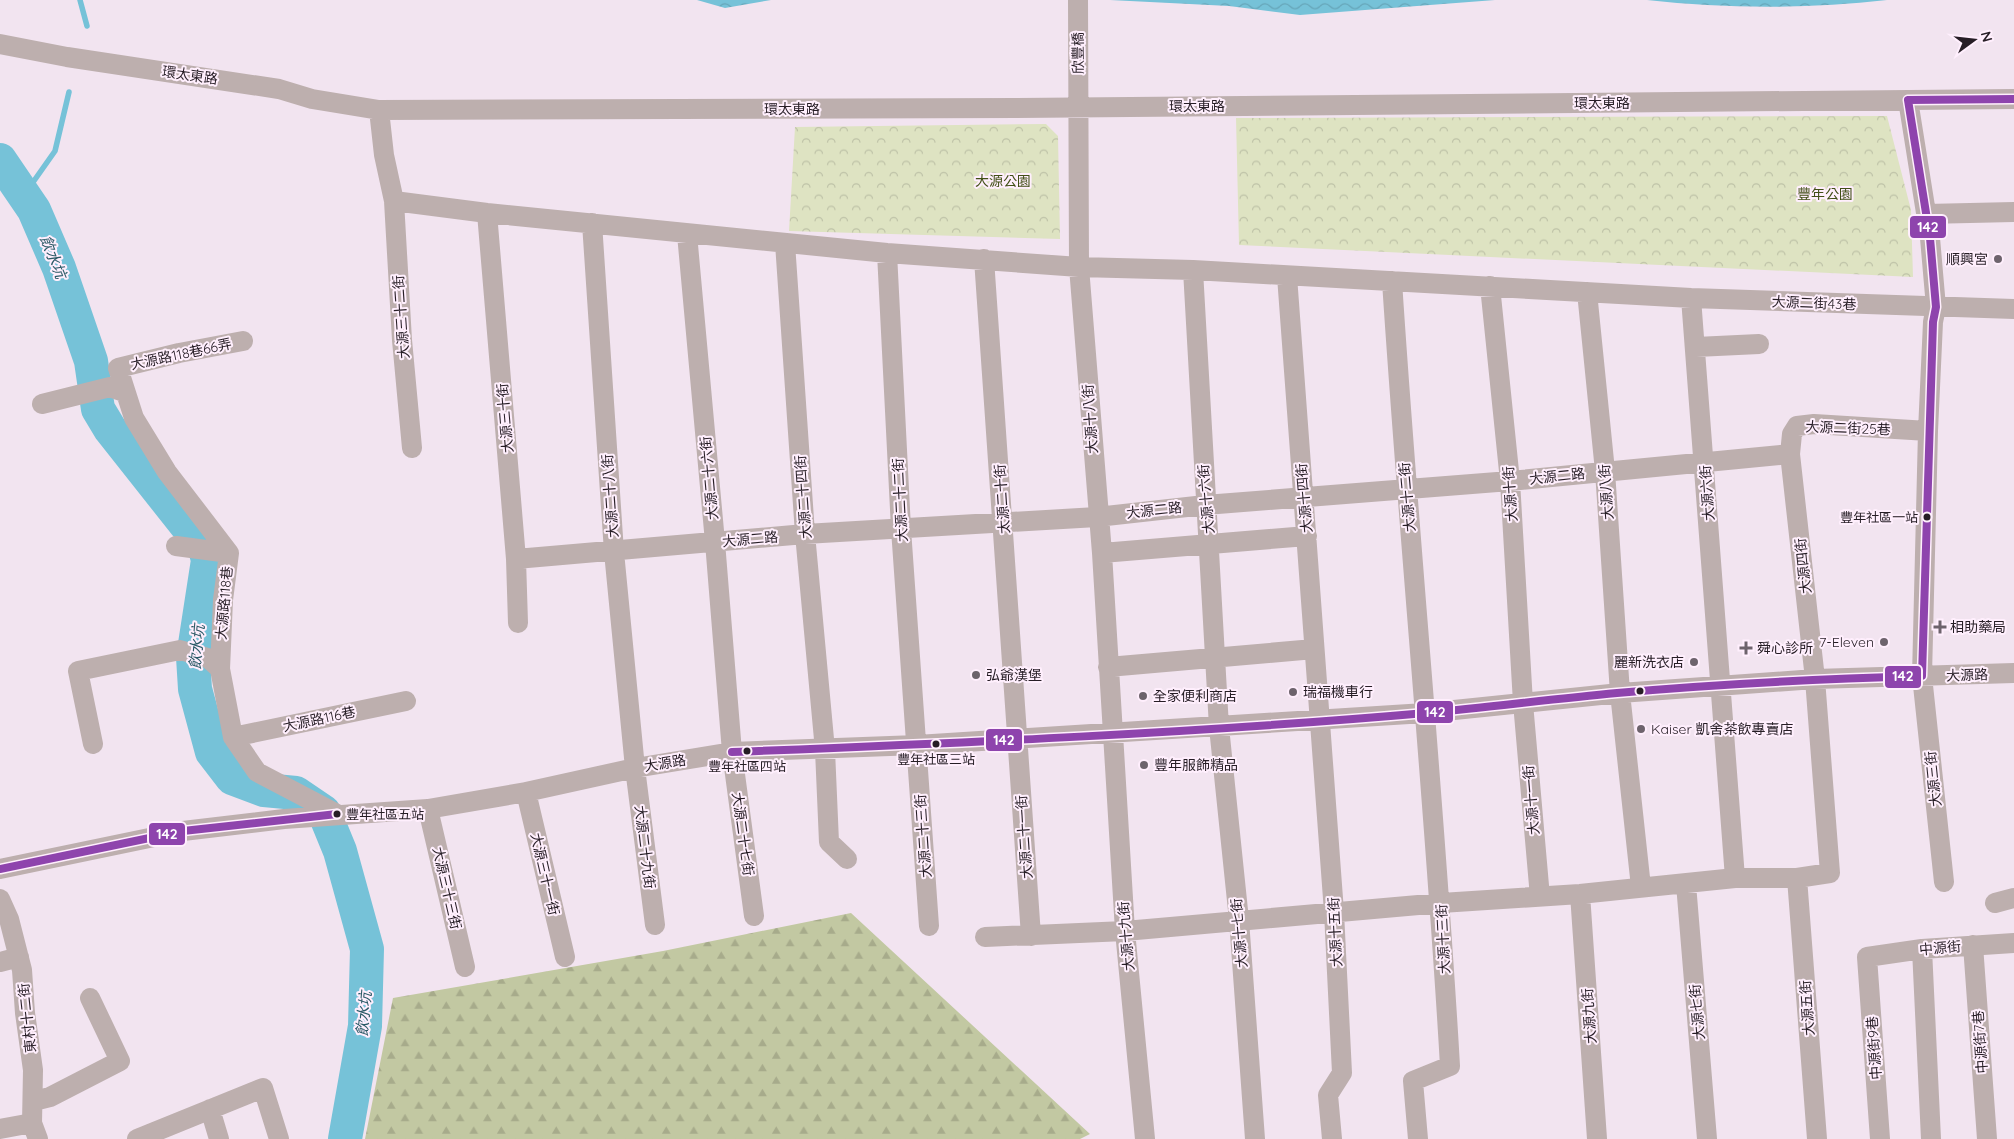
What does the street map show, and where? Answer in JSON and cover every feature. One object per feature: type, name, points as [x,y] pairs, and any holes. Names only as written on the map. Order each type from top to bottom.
[{"type":"street","name":"欣豐橋","points":[[1078,0],[1079,106]]},
{"type":"street","name":"環太東路","points":[[0,44],[67,58],[279,89],[312,99],[379,110],[1017,108],[2014,99]]},
{"type":"street","name":"大源三街","points":[[1908,100],[1926,214],[1936,307],[1933,322],[1928,431],[1922,676],[1944,882]]},
{"type":"street","name":"大源十八街","points":[[1079,106],[1079,267],[1102,553],[1112,732]]},
{"type":"street","points":[[379,110],[384,155],[393,193]]},
{"type":"street","name":"大源二街43巷","points":[[393,193],[487,213],[887,253],[1079,267],[1193,270],[1692,298],[2014,308]]},
{"type":"street","name":"大源三十二街","points":[[393,193],[402,340],[412,448]]},
{"type":"street","points":[[1926,214],[2014,212]]},
{"type":"street","name":"大源三十街","points":[[487,213],[516,559],[518,623]]},
{"type":"street","name":"大源二十八街","points":[[592,223],[614,552],[635,768]]},
{"type":"street","name":"大源二十六街","points":[[687,234],[716,542],[732,752]]},
{"type":"street","name":"大源二十四街","points":[[785,243],[805,534],[825,750],[828,842],[847,859]]},
{"type":"street","name":"大源二十二街","points":[[887,253],[901,529],[917,746]]},
{"type":"street","name":"太源二十街","points":[[984,260],[1004,522],[1016,738]]},
{"type":"street","name":"大源十六街","points":[[1193,270],[1219,727]]},
{"type":"street","name":"大源十四街","points":[[1288,276],[1320,720]]},
{"type":"street","name":"大源十二街","points":[[1392,281],[1406,490],[1426,713]]},
{"type":"street","name":"大源十街","points":[[1490,286],[1510,481],[1523,703]]},
{"type":"street","name":"大源八街","points":[[1587,292],[1605,471],[1620,693]]},
{"type":"street","name":"大源六街","points":[[1692,298],[1721,687]]},
{"type":"street","name":"大源路118巷66弄","points":[[118,368],[179,353],[243,341]]},
{"type":"street","points":[[1696,347],[1759,344]]},
{"type":"street","name":"大源路118巷","points":[[118,368],[117,389],[167,472],[222,552],[223,600],[214,664],[233,737],[257,772],[338,814]]},
{"type":"street","points":[[42,404],[81,394],[117,389]]},
{"type":"street","name":"大源二街25巷","points":[[1790,454],[1792,434],[1797,426],[1814,424],[1928,431]]},
{"type":"street","name":"大源二路","points":[[516,559],[805,534],[1098,517],[1206,505],[1510,481],[1790,454]]},
{"type":"street","name":"大源四街","points":[[1790,454],[1815,679]]},
{"type":"street","points":[[1102,553],[1307,536]]},
{"type":"street","points":[[176,546],[222,552]]},
{"type":"street","points":[[1108,667],[1314,649]]},
{"type":"street","points":[[93,744],[78,671],[180,650],[214,664]]},
{"type":"street","name":"大源路","points":[[0,869],[183,831],[284,818],[428,809],[526,792],[635,768],[732,752],[917,746],[1016,738],[1219,727],[1426,713],[1620,693],[1815,679],[2014,673]]},
{"type":"street","points":[[985,937],[1125,931],[1441,903],[1580,894],[1735,878],[1798,878],[1830,873],[1815,679]]},
{"type":"street","points":[[1721,687],[1735,878]]},
{"type":"street","points":[[1620,693],[1641,887]]},
{"type":"street","name":"大源路116巷","points":[[233,737],[406,701]]},
{"type":"street","name":"大源十一街","points":[[1523,703],[1540,896]]},
{"type":"street","name":"大源十三街","points":[[1418,1139],[1412,1082],[1450,1066],[1441,903],[1426,713]]},
{"type":"street","name":"大源十五街","points":[[1320,720],[1334,912],[1342,1073],[1328,1095],[1332,1139]]},
{"type":"street","name":"大源十七街","points":[[1219,727],[1238,920],[1255,1139]]},
{"type":"street","name":"大源十九街","points":[[1112,732],[1125,931],[1145,1139]]},
{"type":"street","name":"大源二十一街","points":[[1016,738],[1031,936]]},
{"type":"street","name":"大源二十三街","points":[[917,746],[929,926]]},
{"type":"street","name":"大源二十七街","points":[[732,752],[754,916]]},
{"type":"street","name":"大源二十九街","points":[[635,768],[655,925]]},
{"type":"street","name":"大源三十一街","points":[[526,792],[564,957]]},
{"type":"street","name":"大源三十三街","points":[[428,809],[465,967]]},
{"type":"street","name":"大源五街","points":[[1798,878],[1817,1139]]},
{"type":"street","name":"大源七街","points":[[1686,884],[1707,1139]]},
{"type":"street","name":"大源九街","points":[[1580,894],[1597,1139]]},
{"type":"street","name":"東村十二街","points":[[0,899],[9,920],[9,960],[22,970],[25,1013],[33,1070],[35,1131]]},
{"type":"street","name":"中源街","points":[[1867,957],[1922,949],[2014,943]]},
{"type":"street","name":"中源街7巷","points":[[1973,945],[1987,1139]]},
{"type":"street","points":[[1922,949],[1931,1139]]},
{"type":"street","name":"中源街9巷","points":[[1867,957],[1880,1139]]},
{"type":"street","points":[[34,1101],[50,1097],[120,1061],[90,998]]},
{"type":"street","points":[[137,1139],[161,1134],[210,1109],[264,1088],[279,1139]]},
{"type":"street","points":[[210,1109],[219,1139]]},
{"type":"street","points":[[0,1129],[35,1131]]},
{"type":"green space","name":"豐年公園","points":[[1887,116],[1911,210],[1913,277],[1239,245],[1236,118]]},
{"type":"green space","name":"大源公園","points":[[1046,124],[1058,136],[1060,239],[789,231],[795,127]]},
{"type":"green space","points":[[851,913],[1090,1134],[1080,1139],[365,1139],[393,998],[663,951]]},
{"type":"water","points":[[697,0],[771,0],[725,8]]},
{"type":"water","points":[[1110,0],[1495,0],[1300,15],[1229,6]]},
{"type":"water","points":[[1647,0],[1887,0],[1767,7]]},
{"type":"waterway","points":[[80,0],[87,26]]},
{"type":"waterway","points":[[24,195],[55,151],[69,92]]},
{"type":"waterway","name":"飲水坑","points":[[0,160],[34,210],[59,268],[91,361],[98,409],[110,429],[205,549],[208,560],[193,657],[195,689],[212,752],[232,778],[264,790],[296,793],[324,812],[340,851],[367,949],[365,1026],[345,1139]]},
{"type":"transit line","name":"142","points":[[732,752],[1166,732],[1426,713],[1655,690],[1769,682],[1922,676],[1933,322],[1936,307],[1930,238],[1908,100],[2014,99]]},
{"type":"transit line","name":"142","points":[[0,869],[183,831],[337,814]]},
{"type":"place","name":"順興宮","points":[[1998,259]]},
{"type":"place","name":"豐年社區一站","points":[[1927,517]]},
{"type":"place","name":"相助藥局","points":[[1940,627]]},
{"type":"place","name":"7-Eleven","points":[[1884,642]]},
{"type":"place","name":"舜心診所","points":[[1746,648]]},
{"type":"place","name":"麗新洗衣店","points":[[1694,662]]},
{"type":"place","name":"弘爺漢堡","points":[[976,675]]},
{"type":"place","name":"瑞福機車行","points":[[1293,692]]},
{"type":"place","name":"全家便利商店","points":[[1143,696]]},
{"type":"place","name":"Kaiser 凱舍茶飲專賣店","points":[[1641,729]]},
{"type":"place","name":"豐年社區三站","points":[[936,744]]},
{"type":"place","name":"豐年社區四站","points":[[747,751]]},
{"type":"place","name":"豐年服飾精品","points":[[1144,765]]},
{"type":"place","name":"豐年社區五站","points":[[337,814]]}]
